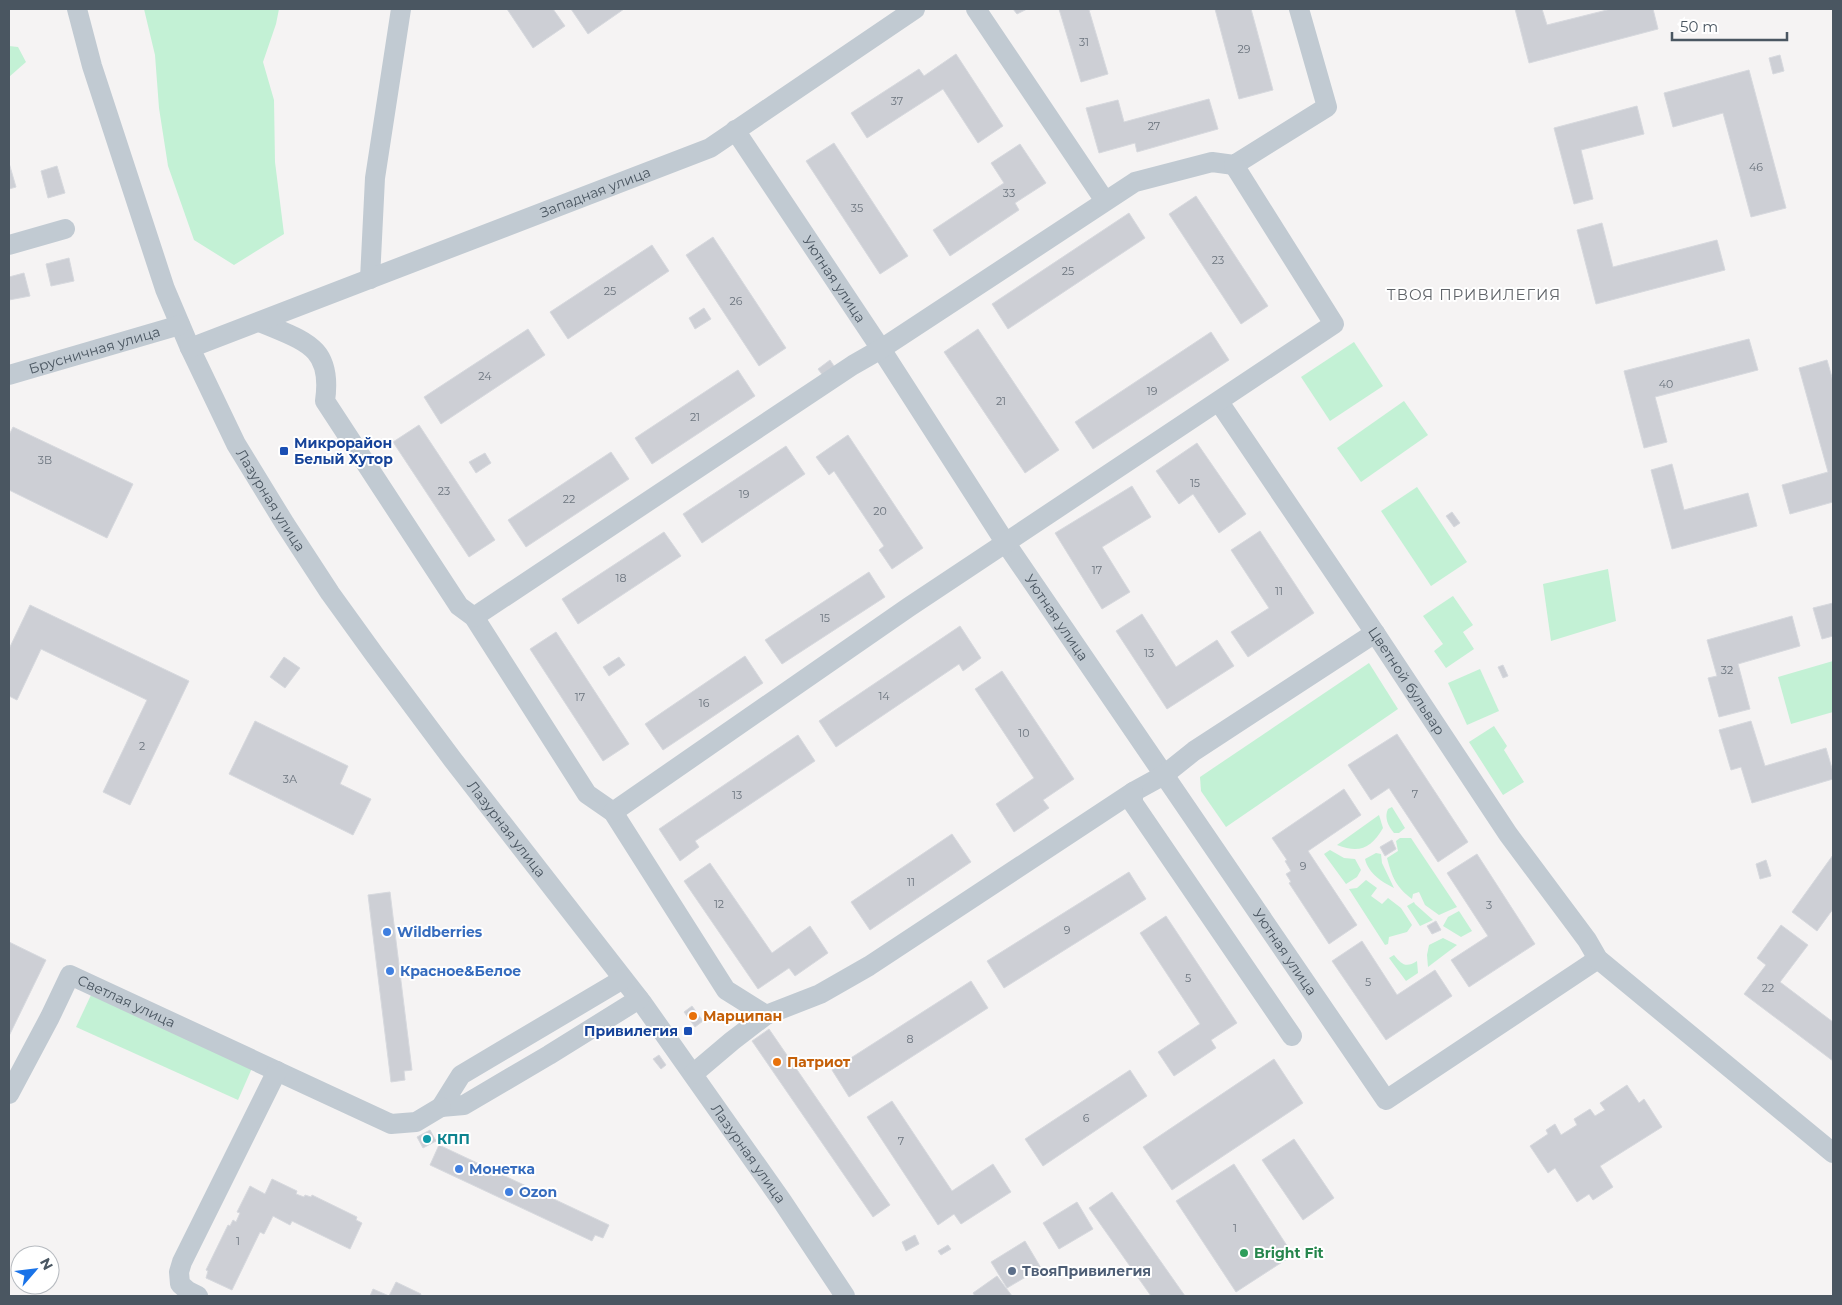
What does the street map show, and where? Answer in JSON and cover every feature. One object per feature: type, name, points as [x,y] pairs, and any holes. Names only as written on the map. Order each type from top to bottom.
[{"type":"street","name":"Лазурная улица","points":[[77,9],[92,66],[165,289],[190,348],[236,444],[330,593],[453,760],[639,999],[782,1201],[845,1296]]},
{"type":"street","points":[[370,279],[375,178],[401,9]]},
{"type":"street","name":"Западная улица","points":[[190,348],[710,148],[914,9]]},
{"type":"street","points":[[976,9],[1105,201]]},
{"type":"street","points":[[474,617],[828,381],[881,349],[1135,182],[1212,162],[1234,165],[1327,107],[1299,9]]},
{"type":"street","name":"Уютная улица","points":[[735,130],[881,349],[1005,542],[1386,1100],[1598,959]]},
{"type":"street","points":[[614,812],[1005,542],[1334,324],[1234,165]]},
{"type":"street","points":[[9,245],[65,229]]},
{"type":"street","points":[[255,324],[296,337],[310,346],[322,358],[327,382],[325,401],[459,606],[474,617],[588,794],[614,812],[726,990],[766,1015]]},
{"type":"street","name":"Брусничная улица","points":[[9,375],[180,325]]},
{"type":"street","name":"Цветной бульвар","points":[[1219,402],[1508,834],[1598,959],[1833,1153]]},
{"type":"street","points":[[693,1074],[732,1040],[766,1015],[820,994],[869,966],[1133,792],[1164,775],[1194,751],[1375,633]]},
{"type":"street","points":[[1133,792],[1133,803],[1292,1036]]},
{"type":"street","name":"Светлая улица","points":[[9,1094],[70,975],[391,1124],[416,1122],[440,1107]]},
{"type":"street","points":[[440,1107],[461,1075],[623,979]]},
{"type":"street","points":[[440,1107],[464,1105],[549,1056],[639,999]]},
{"type":"street","points":[[198,1296],[180,1284],[179,1272],[182,1262],[277,1071]]},
{"type":"green space","points":[[144,9],[279,9],[263,62],[274,100],[275,162],[284,234],[234,265],[194,240],[168,166],[159,108],[155,55]]},
{"type":"green space","points":[[9,46],[18,47],[26,62],[9,77]]},
{"type":"green space","points":[[1354,342],[1383,386],[1330,421],[1301,377]]},
{"type":"green space","points":[[1404,401],[1428,435],[1361,482],[1337,448]]},
{"type":"green space","points":[[1417,487],[1467,562],[1431,586],[1381,511]]},
{"type":"green space","points":[[1608,569],[1616,621],[1551,641],[1543,584]]},
{"type":"green space","points":[[1453,596],[1473,625],[1463,632],[1474,649],[1446,668],[1434,651],[1443,644],[1423,616]]},
{"type":"green space","points":[[1833,661],[1833,712],[1791,724],[1778,677]]},
{"type":"green space","points":[[1369,663],[1398,709],[1226,827],[1201,791],[1200,777]]},
{"type":"green space","points":[[1480,669],[1499,711],[1467,725],[1448,683]]},
{"type":"green space","points":[[1494,726],[1507,746],[1504,750],[1524,782],[1503,795],[1469,742]]},
{"type":"green space","points":[[1392,807],[1405,828],[1399,833],[1394,833],[1387,821],[1388,809]]},
{"type":"green space","points":[[1379,815],[1383,828],[1369,845],[1352,849],[1337,845]]},
{"type":"green space","points":[[1400,838],[1411,838],[1457,907],[1439,915],[1425,905],[1419,892],[1413,894],[1412,899],[1398,886],[1387,858],[1398,851],[1396,841]]},
{"type":"green space","points":[[1330,850],[1344,858],[1355,859],[1361,870],[1357,877],[1346,884],[1324,854]]},
{"type":"green space","points":[[1376,853],[1381,854],[1382,863],[1394,888],[1369,869],[1365,859]]},
{"type":"green space","points":[[1366,880],[1377,888],[1371,896],[1382,904],[1388,898],[1401,908],[1412,925],[1407,932],[1389,937],[1388,944],[1385,945],[1349,889],[1357,888]]},
{"type":"green space","points":[[1414,902],[1433,920],[1420,926],[1407,906]]},
{"type":"green space","points":[[1459,911],[1472,931],[1461,937],[1443,926],[1448,917]]},
{"type":"green space","points":[[1443,938],[1457,945],[1428,967],[1427,955],[1429,945]]},
{"type":"green space","points":[[1394,955],[1399,961],[1407,965],[1417,961],[1418,973],[1406,981],[1389,958]]},
{"type":"green space","points":[[91,995],[252,1068],[238,1100],[76,1027]]},
{"type":"building","points":[[507,9],[553,9],[565,26],[533,48]]},
{"type":"building","points":[[571,9],[624,9],[588,34]]},
{"type":"building","points":[[1013,9],[1027,9],[1017,14]]},
{"type":"building","points":[[1059,9],[1095,9],[1089,10],[1108,74],[1081,82]]},
{"type":"building","points":[[1215,9],[1251,9],[1273,90],[1239,99]]},
{"type":"building","points":[[1515,9],[1542,9],[1547,25],[1611,9],[1653,9],[1658,29],[1529,63]]},
{"type":"building","points":[[956,54],[1003,126],[978,143],[943,89],[867,138],[851,113],[919,69],[924,76]]},
{"type":"building","points":[[1780,55],[1784,71],[1773,74],[1769,58]]},
{"type":"building","points":[[1749,70],[1786,208],[1751,217],[1723,113],[1673,127],[1664,93]]},
{"type":"building","points":[[1209,99],[1218,129],[1137,152],[1135,143],[1099,153],[1086,108],[1118,100],[1124,122]]},
{"type":"building","points":[[1637,106],[1644,134],[1581,150],[1593,199],[1574,204],[1554,128]]},
{"type":"building","points":[[834,143],[908,256],[880,274],[806,161]]},
{"type":"building","points":[[1020,144],[1046,183],[1015,203],[1019,210],[950,256],[933,230],[1004,183],[991,163]]},
{"type":"building","points":[[9,163],[16,187],[9,189]]},
{"type":"building","points":[[57,166],[65,193],[48,198],[41,171]]},
{"type":"building","points":[[1196,196],[1268,306],[1241,324],[1169,214]]},
{"type":"building","points":[[1129,213],[1145,238],[1008,329],[992,304]]},
{"type":"building","points":[[1602,223],[1613,267],[1717,240],[1725,270],[1596,304],[1577,230]]},
{"type":"building","points":[[713,237],[786,348],[759,366],[686,255]]},
{"type":"building","points":[[652,245],[669,271],[568,339],[550,312]]},
{"type":"building","points":[[69,258],[74,281],[51,286],[46,264]]},
{"type":"building","points":[[24,273],[30,296],[9,300],[9,277]]},
{"type":"building","points":[[704,308],[711,319],[695,329],[689,318]]},
{"type":"building","points":[[528,329],[545,355],[441,424],[424,397]]},
{"type":"building","points":[[978,329],[1059,450],[1025,473],[944,352]]},
{"type":"building","points":[[1211,332],[1229,360],[1093,449],[1075,422]]},
{"type":"building","points":[[1749,339],[1758,370],[1655,397],[1667,442],[1644,448],[1624,371]]},
{"type":"building","points":[[830,360],[836,369],[824,377],[818,369]]},
{"type":"building","points":[[1827,360],[1833,381],[1833,502],[1790,514],[1782,485],[1828,472],[1799,368]]},
{"type":"building","points":[[738,370],[755,396],[652,464],[635,438]]},
{"type":"building","points":[[419,425],[495,540],[469,557],[393,442]]},
{"type":"building","points":[[13,427],[133,484],[107,538],[9,490],[9,435]]},
{"type":"building","points":[[848,435],[923,548],[892,569],[879,550],[884,546],[834,471],[829,475],[816,457]]},
{"type":"building","points":[[1197,443],[1246,514],[1219,533],[1193,494],[1179,504],[1156,471]]},
{"type":"building","points":[[786,446],[805,474],[702,543],[683,514]]},
{"type":"building","points":[[611,452],[629,479],[526,547],[508,520]]},
{"type":"building","points":[[485,453],[491,463],[476,473],[469,462]]},
{"type":"building","points":[[1672,464],[1684,510],[1748,493],[1757,526],[1672,549],[1651,470]]},
{"type":"building","points":[[1132,486],[1151,517],[1102,547],[1130,592],[1102,609],[1055,533]]},
{"type":"building","points":[[1452,512],[1460,523],[1454,527],[1446,516]]},
{"type":"building","points":[[1260,531],[1314,613],[1248,657],[1231,632],[1269,608],[1231,550]]},
{"type":"building","points":[[664,532],[681,556],[578,624],[562,599]]},
{"type":"building","points":[[869,572],[885,597],[782,664],[765,640]]},
{"type":"building","points":[[1833,603],[1833,636],[1822,639],[1813,608]]},
{"type":"building","points":[[30,605],[189,681],[130,805],[103,792],[147,700],[41,649],[17,700],[9,696],[9,649]]},
{"type":"building","points":[[1142,614],[1176,667],[1217,640],[1234,666],[1167,709],[1116,631]]},
{"type":"building","points":[[1792,616],[1800,646],[1738,664],[1750,709],[1719,717],[1708,678],[1717,676],[1707,640]]},
{"type":"building","points":[[960,626],[981,658],[963,671],[959,664],[836,747],[819,721]]},
{"type":"building","points":[[556,632],[629,744],[603,761],[530,649]]},
{"type":"building","points":[[745,656],[763,683],[663,750],[645,724]]},
{"type":"building","points":[[284,657],[300,668],[285,688],[270,677]]},
{"type":"building","points":[[619,657],[625,665],[609,676],[603,667]]},
{"type":"building","points":[[1503,665],[1508,676],[1503,678],[1498,667]]},
{"type":"building","points":[[1002,671],[1074,779],[1043,800],[1049,808],[1014,832],[996,804],[1034,778],[975,689]]},
{"type":"building","points":[[255,721],[348,766],[340,784],[371,799],[353,835],[229,774]]},
{"type":"building","points":[[1751,721],[1765,766],[1826,748],[1833,772],[1833,779],[1752,803],[1741,767],[1731,770],[1719,730]]},
{"type":"building","points":[[1397,734],[1468,842],[1438,862],[1389,788],[1371,800],[1348,765]]},
{"type":"building","points":[[798,735],[815,761],[695,841],[699,847],[680,861],[659,829]]},
{"type":"building","points":[[1344,789],[1361,815],[1308,851],[1357,925],[1329,944],[1289,883],[1291,882],[1286,874],[1291,871],[1285,861],[1287,860],[1272,838]]},
{"type":"building","points":[[952,834],[971,862],[870,930],[851,902]]},
{"type":"building","points":[[1392,840],[1396,849],[1385,856],[1380,847]]},
{"type":"building","points":[[1477,854],[1535,944],[1469,987],[1451,960],[1488,936],[1447,873]]},
{"type":"building","points":[[1833,855],[1833,909],[1817,931],[1792,912]]},
{"type":"building","points":[[1766,860],[1771,876],[1760,879],[1756,864]]},
{"type":"building","points":[[710,863],[772,953],[810,926],[828,953],[795,976],[789,968],[758,989],[684,881]]},
{"type":"building","points":[[1129,872],[1146,899],[1004,988],[987,961]]},
{"type":"building","points":[[390,892],[412,1070],[404,1071],[405,1080],[391,1082],[368,895]]},
{"type":"building","points":[[1166,916],[1237,1023],[1211,1040],[1216,1048],[1174,1076],[1158,1052],[1200,1024],[1140,933]]},
{"type":"building","points":[[1436,921],[1441,930],[1432,934],[1427,926]]},
{"type":"building","points":[[1781,925],[1808,945],[1780,982],[1833,1022],[1833,1061],[1744,994],[1766,965],[1757,958]]},
{"type":"building","points":[[1362,941],[1397,995],[1435,970],[1452,996],[1386,1040],[1332,961]]},
{"type":"building","points":[[9,942],[46,960],[9,1036]]},
{"type":"building","points":[[971,981],[988,1008],[849,1097],[832,1070]]},
{"type":"building","name":"Марципан","points":[[692,1006],[703,1021],[695,1027],[684,1012]]},
{"type":"building","points":[[769,1029],[890,1205],[873,1217],[752,1041]]},
{"type":"building","points":[[659,1055],[666,1065],[661,1069],[653,1059]]},
{"type":"building","points":[[1274,1059],[1303,1103],[1172,1190],[1143,1147]]},
{"type":"building","points":[[1130,1070],[1147,1096],[1043,1166],[1025,1139]]},
{"type":"building","points":[[1627,1085],[1639,1103],[1644,1099],[1662,1127],[1600,1166],[1613,1187],[1593,1200],[1589,1194],[1577,1202],[1555,1168],[1548,1173],[1530,1146],[1548,1134],[1546,1130],[1555,1124],[1561,1135],[1577,1125],[1574,1119],[1590,1109],[1595,1116],[1605,1110],[1600,1103]]},
{"type":"building","points":[[892,1101],[952,1191],[993,1164],[1011,1192],[961,1224],[954,1214],[938,1225],[867,1117]]},
{"type":"building","name":"КПП","points":[[430,1130],[436,1141],[423,1148],[417,1137]]},
{"type":"building","points":[[1294,1139],[1334,1198],[1303,1220],[1262,1160]]},
{"type":"building","points":[[439,1145],[609,1225],[603,1238],[595,1235],[592,1241],[430,1165]]},
{"type":"building","points":[[1234,1164],[1293,1255],[1236,1292],[1176,1201]]},
{"type":"building","points":[[272,1179],[297,1191],[296,1194],[304,1197],[305,1195],[311,1197],[312,1195],[357,1217],[356,1220],[362,1223],[350,1249],[292,1221],[290,1225],[273,1216],[264,1234],[260,1232],[232,1290],[206,1278],[208,1271],[206,1270],[228,1225],[230,1226],[233,1220],[236,1222],[240,1213],[237,1212],[250,1186],[265,1194]]},
{"type":"building","points":[[1112,1192],[1185,1296],[1151,1296],[1089,1208]]},
{"type":"building","points":[[1077,1202],[1093,1229],[1059,1249],[1043,1223]]},
{"type":"building","points":[[915,1235],[919,1244],[906,1251],[902,1242]]},
{"type":"building","points":[[1025,1241],[1041,1268],[1007,1288],[991,1262]]},
{"type":"building","points":[[948,1245],[951,1249],[941,1255],[938,1251]]},
{"type":"building","points":[[997,1276],[1012,1296],[975,1296],[973,1293]]},
{"type":"building","points":[[396,1282],[421,1294],[420,1296],[389,1296]]},
{"type":"building","points":[[373,1289],[389,1296],[370,1296]]},
{"type":"place","name":"Микрорайон Белый Хутор","points":[[284,451]]},
{"type":"place","name":"Wildberries","points":[[387,932]]},
{"type":"place","name":"Красное&Белое","points":[[390,971]]},
{"type":"place","name":"Марципан","points":[[693,1016]]},
{"type":"place","name":"Привилегия","points":[[688,1031]]},
{"type":"place","name":"Патриот","points":[[777,1062]]},
{"type":"place","name":"КПП","points":[[427,1139]]},
{"type":"place","name":"Монетка","points":[[459,1169]]},
{"type":"place","name":"Ozon","points":[[509,1192]]},
{"type":"place","name":"Bright Fit","points":[[1244,1253]]},
{"type":"place","name":"ТвояПривилегия","points":[[1012,1271]]},
{"type":"district","name":"ТВОЯ ПРИВИЛЕГИЯ","points":[[1474,294]]}]
